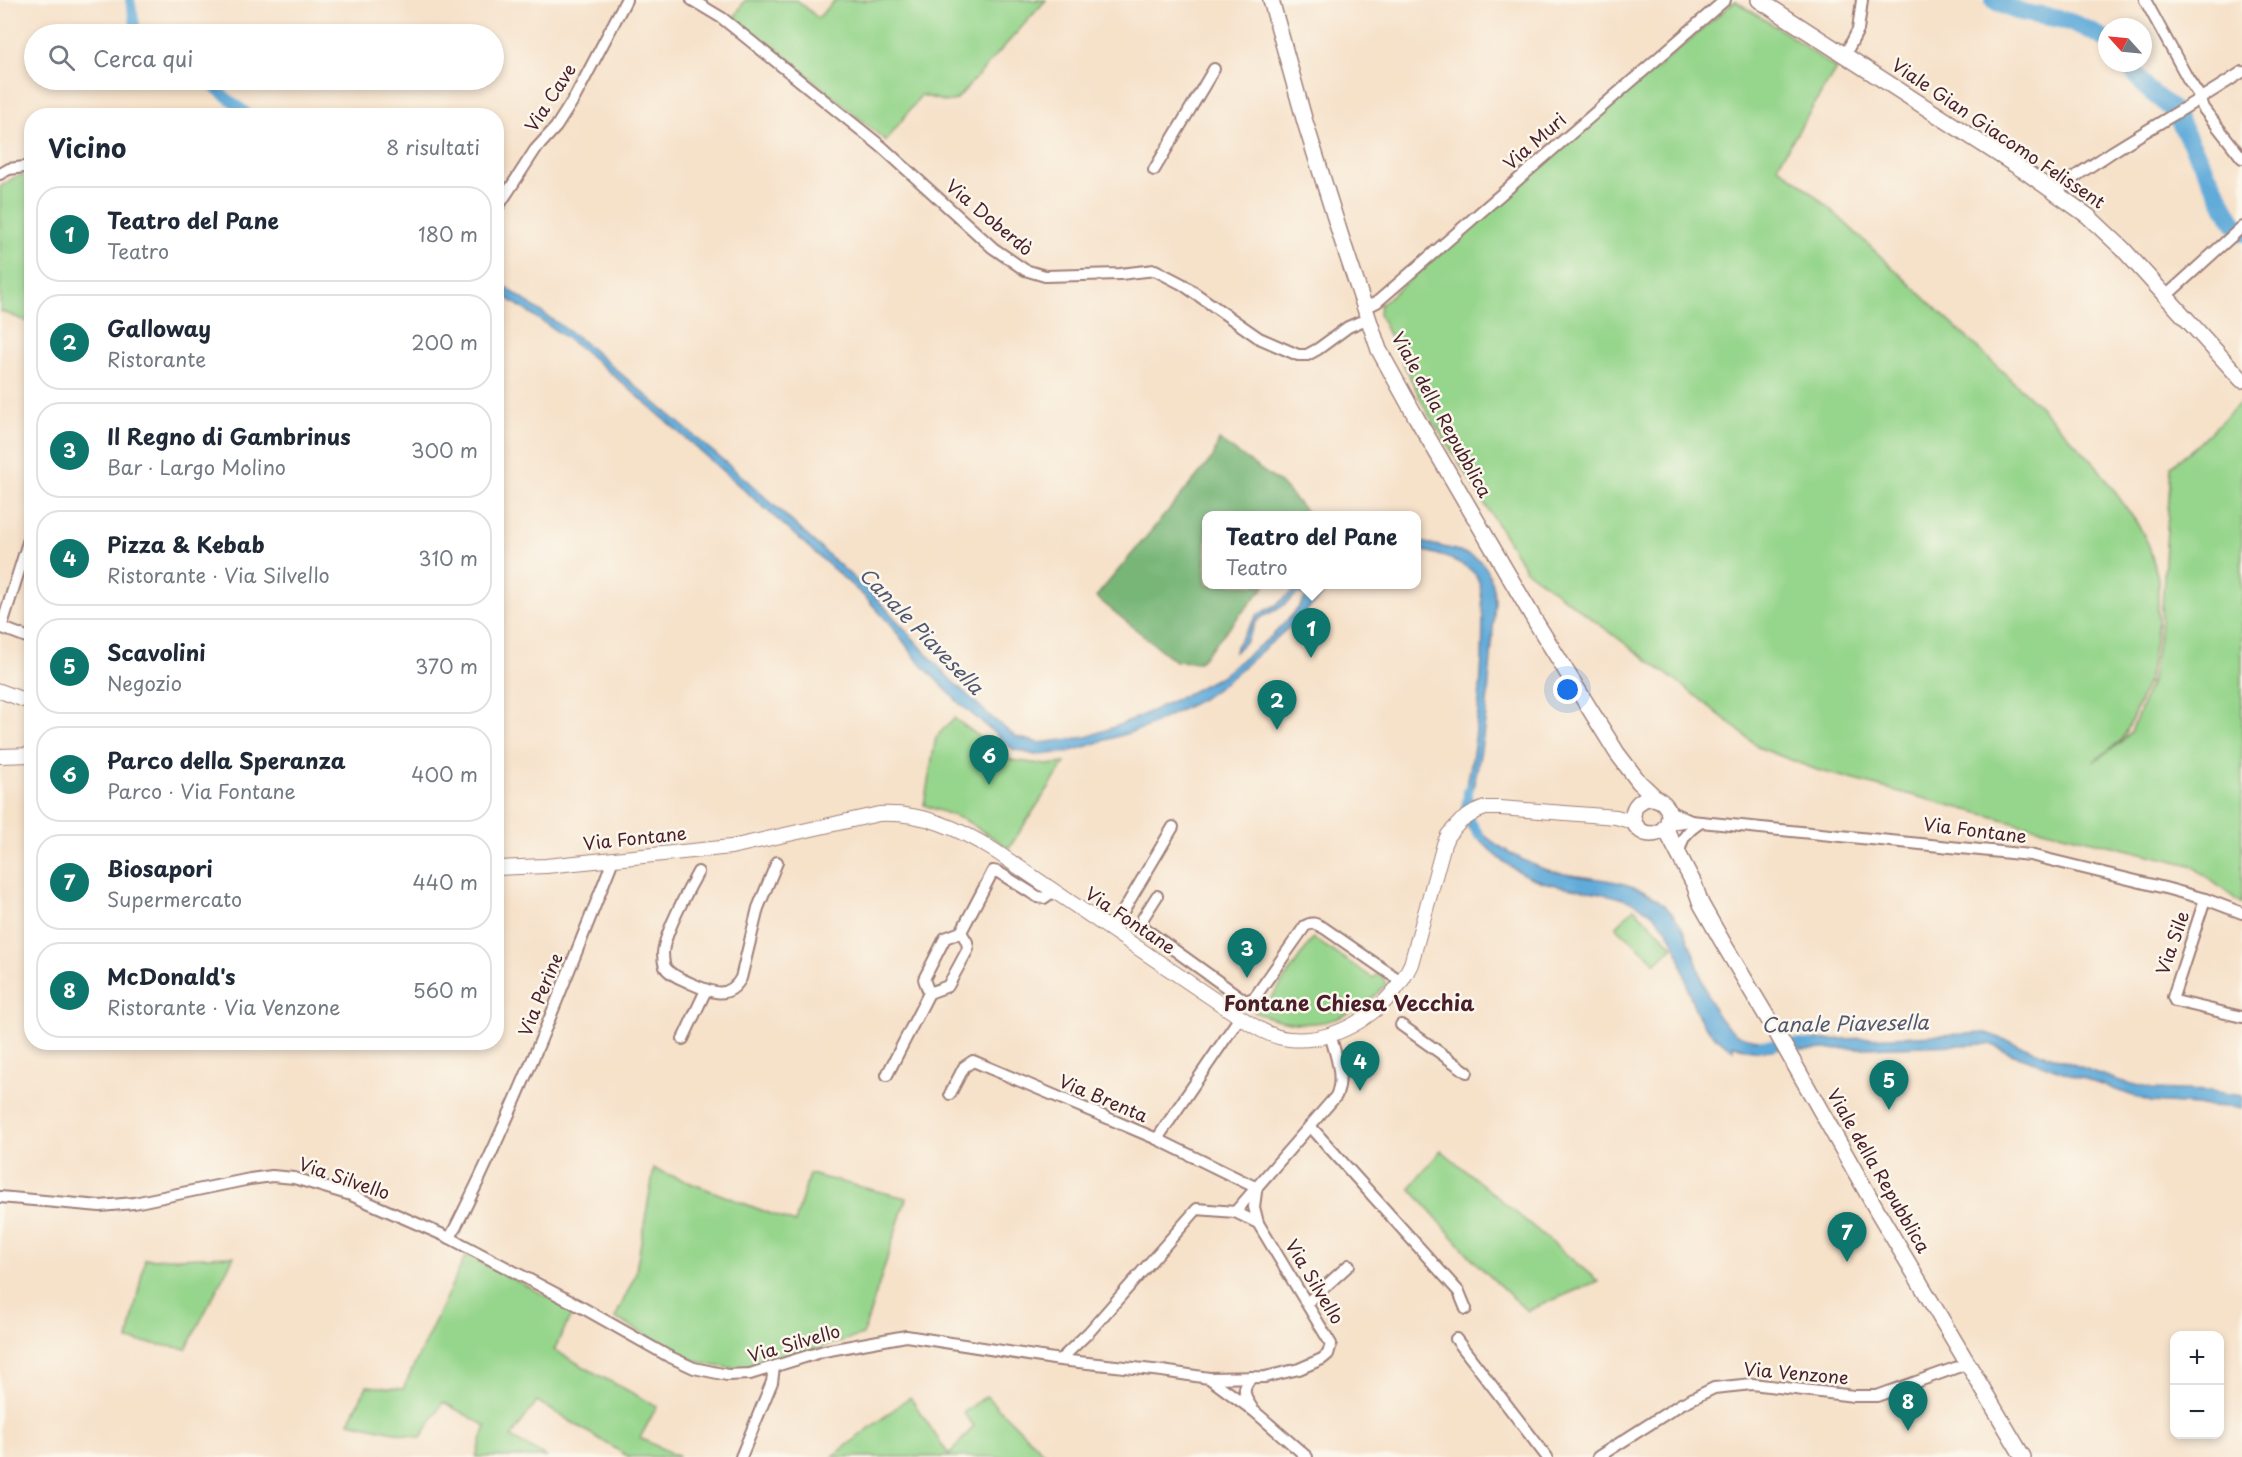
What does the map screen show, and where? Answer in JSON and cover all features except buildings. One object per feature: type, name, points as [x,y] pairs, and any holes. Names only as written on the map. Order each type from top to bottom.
[{"type":"main road","name":"Viale della Repubblica","points":[[1271,0],[1305,122],[1379,350],[1537,624],[1617,753],[1640,782],[1666,806],[1663,825],[1684,884],[1701,904],[1862,1185],[2023,1457]]},
{"type":"main road","name":"Viale Gian Giacomo Felissent","points":[[1759,0],[2056,192],[2104,230],[2242,380]]},
{"type":"main road","name":"Viale della Repubblica","points":[[1617,753],[1641,832],[1663,825]]},
{"type":"main road","points":[[1635,812],[1647,798],[1657,799]]},
{"type":"main road","name":"Viale della Repubblica","points":[[1663,825],[1694,884],[1701,904]]},
{"type":"street","name":"Via Cave","points":[[504,198],[535,150],[556,127],[575,97],[626,0]]},
{"type":"street","name":"Via Doberdò","points":[[692,0],[722,18],[882,147],[988,243],[1030,273],[1045,276],[1113,275],[1155,270],[1182,284],[1259,338],[1298,355],[1307,355],[1318,349],[1367,313]]},
{"type":"street","name":"Via Muri","points":[[1367,313],[1725,0]]},
{"type":"street","points":[[1845,55],[1858,30],[1862,0]]},
{"type":"street","points":[[2145,0],[2198,94],[2199,101],[2242,158]]},
{"type":"street","points":[[1154,170],[1214,69]]},
{"type":"street","points":[[2056,192],[2086,168],[2199,101],[2242,72]]},
{"type":"street","points":[[1178,106],[1188,113]]},
{"type":"street","points":[[0,174],[9,169],[24,167]]},
{"type":"street","points":[[2166,296],[2239,229]]},
{"type":"street","points":[[24,555],[1,628],[24,636]]},
{"type":"street","points":[[0,691],[24,700]]},
{"type":"street","points":[[0,756],[24,755]]},
{"type":"street","name":"Via Fontane","points":[[504,868],[731,847],[865,816],[895,813],[920,817],[962,831],[995,850],[1205,994],[1265,1032],[1288,1039],[1315,1038],[1353,1027],[1402,982],[1411,964],[1444,844],[1448,835],[1461,821],[1485,808],[1500,807],[1616,817],[1635,812]]},
{"type":"street","points":[[1679,858],[1681,844],[1696,821]]},
{"type":"street","name":"Via Fontane","points":[[1663,825],[1696,821],[2030,855],[2205,899],[2242,913]]},
{"type":"street","points":[[1112,930],[1173,827]]},
{"type":"street","points":[[930,993],[924,984],[926,974],[945,938],[961,932],[993,871],[995,850]]},
{"type":"street","name":"Via Perine","points":[[450,1238],[484,1172],[519,1095],[611,865],[610,859]]},
{"type":"street","points":[[698,872],[667,938],[663,954],[666,968],[677,977],[706,990],[716,993],[727,992],[736,987],[741,978],[758,908],[777,862]]},
{"type":"street","points":[[993,871],[1038,897],[1044,898],[1054,891]]},
{"type":"street","points":[[1157,896],[1143,918],[1141,926],[1244,1000],[1255,997],[1305,926],[1314,923],[1402,982]]},
{"type":"street","name":"Via Sile","points":[[2205,899],[2173,998],[2175,1001],[2242,1017]]},
{"type":"street","points":[[887,1075],[930,993],[948,986],[968,949],[961,932]]},
{"type":"street","points":[[1205,994],[1215,979]]},
{"type":"street","points":[[683,1039],[706,990]]},
{"type":"street","points":[[1157,1139],[1240,1017]]},
{"type":"street","points":[[1401,1025],[1467,1072]]},
{"type":"street","points":[[1235,1212],[1339,1089],[1340,1076],[1330,1034]]},
{"type":"street","name":"Via Brenta","points":[[950,1095],[964,1067],[973,1061],[1157,1139],[1257,1188]]},
{"type":"street","points":[[1310,1126],[1459,1292],[1466,1309]]},
{"type":"street","name":"Via Silvello","points":[[0,1197],[100,1206],[134,1203],[250,1179],[272,1176],[294,1178],[351,1195],[450,1238],[694,1368],[709,1372],[750,1374],[824,1350],[906,1336],[1060,1360],[1209,1378],[1265,1377],[1299,1369],[1322,1359],[1328,1354],[1331,1344],[1258,1223],[1235,1212],[1197,1209],[1089,1332]]},
{"type":"street","points":[[1257,1188],[1254,1207],[1258,1223]]},
{"type":"street","points":[[1307,1303],[1349,1265]]},
{"type":"street","points":[[1060,1360],[1089,1332]]},
{"type":"street","points":[[1086,1363],[1081,1358],[1079,1349],[1089,1332]]},
{"type":"street","points":[[1456,1339],[1547,1457]]},
{"type":"street","name":"Via Venzone","points":[[1598,1457],[1681,1404],[1714,1388],[1752,1384],[1854,1396],[1877,1396],[1969,1363]]},
{"type":"street","points":[[741,1457],[772,1382],[774,1367]]},
{"type":"street","points":[[1252,1377],[1244,1386],[1244,1391],[1254,1411]]},
{"type":"street","points":[[1209,1378],[1254,1411],[1306,1457]]},
{"type":"green space","points":[[745,0],[797,0],[818,18],[835,0],[1046,0],[956,100],[947,102],[921,95],[886,141],[778,50],[734,18]]},
{"type":"green space","points":[[1735,1],[1789,35],[1836,69],[1777,166],[1840,218],[2038,405],[2096,465],[2139,526],[2149,546],[2158,578],[2158,623],[2149,679],[2126,733],[2120,741],[2093,762],[2120,743],[2131,732],[2152,679],[2161,623],[2171,466],[2197,445],[2242,401],[2242,904],[2191,865],[2009,821],[1817,770],[1760,748],[1700,699],[1526,570],[1426,410],[1379,314],[1380,305]]},
{"type":"green space","points":[[24,175],[24,320],[0,311],[0,187],[15,177]]},
{"type":"green space","points":[[1219,440],[1280,483],[1305,511],[1202,511],[1202,589],[1263,589],[1199,662],[1175,661],[1096,597],[1213,457]]},
{"type":"green space","points":[[954,718],[1011,760],[1047,765],[1065,763],[1009,848],[965,820],[924,805],[936,737]]},
{"type":"green space","points":[[1634,908],[1673,946],[1656,963],[1616,927]]},
{"type":"green space","points":[[1313,938],[1373,978],[1377,974],[1386,984],[1357,1009],[1325,1022],[1291,1022],[1273,1019],[1254,1012],[1262,1000],[1268,1003]]},
{"type":"green space","points":[[1441,1150],[1598,1281],[1527,1311],[1476,1263],[1410,1188]]},
{"type":"green space","points":[[654,1169],[795,1223],[809,1174],[906,1198],[863,1335],[743,1370],[709,1365],[689,1358],[615,1318],[635,1276]]},
{"type":"green space","points":[[466,1255],[574,1310],[554,1350],[657,1406],[640,1438],[679,1457],[629,1457],[537,1401],[511,1437],[546,1457],[476,1457],[486,1426],[443,1402],[421,1438],[349,1422],[367,1386],[403,1389]]},
{"type":"green space","points":[[234,1256],[186,1349],[128,1340],[145,1259]]},
{"type":"green space","points":[[986,1396],[1048,1457],[832,1457],[910,1397],[949,1455],[974,1426],[963,1413]]},
{"type":"water","points":[[504,286],[580,339],[744,478],[881,603],[947,676],[1016,737],[1039,743],[1087,737],[1130,721],[1221,676],[1273,635],[1306,597],[1299,593],[1281,607],[1262,617],[1256,622],[1246,641],[1235,652],[1236,646],[1257,615],[1276,605],[1296,589],[1328,589],[1296,621],[1227,681],[1202,699],[1147,727],[1068,752],[1035,755],[1013,749],[958,702],[918,661],[891,625],[866,598],[647,404],[565,337],[504,296]]},
{"type":"water","points":[[1421,542],[1452,549],[1478,559],[1488,572],[1495,600],[1490,676],[1480,753],[1469,803],[1462,807],[1478,715],[1483,631],[1480,586],[1475,574],[1464,565],[1421,551]]},
{"type":"water","points":[[1474,821],[1492,841],[1533,865],[1559,873],[1616,882],[1644,891],[1658,900],[1673,914],[1684,932],[1712,1006],[1721,1021],[1742,1036],[1769,1041],[1774,1050],[1753,1050],[1733,1044],[1733,1050],[1708,1030],[1692,1001],[1680,959],[1669,933],[1660,921],[1646,909],[1612,896],[1540,881],[1523,874],[1486,846],[1467,826]]},
{"type":"water","points":[[1986,1033],[2120,1081],[2152,1089],[2210,1091],[2242,1096],[2242,1108],[2151,1102],[2020,1057],[1990,1044],[1800,1050],[1796,1041]]},
{"type":"waterway","name":"Canale Piavesella","points":[[130,0],[135,24]]},
{"type":"waterway","points":[[1994,0],[2010,9],[2063,20],[2098,35]]},
{"type":"waterway","points":[[2134,72],[2146,88],[2173,110],[2234,223],[2242,233]]},
{"type":"waterway","name":"Canale Piavesella","points":[[217,90],[241,108]]},
{"type":"waterway","name":"Canale Piavesella","points":[[1468,791],[1467,816],[1479,835]]},
{"type":"waterway","name":"Canale Piavesella","points":[[1756,1045],[1810,1044]]},
{"type":"place","name":"Teatro del Pane","points":[[1311,658]]},
{"type":"place","name":"Galloway","points":[[1277,730]]},
{"type":"place","name":"Parco della Speranza","points":[[989,785]]},
{"type":"place","name":"Il Regno di Gambrinus","points":[[1247,978]]},
{"type":"place","name":"Pizza & Kebab","points":[[1360,1091]]},
{"type":"place","name":"Scavolini","points":[[1889,1110]]},
{"type":"place","name":"Biosapori","points":[[1847,1262]]},
{"type":"place","name":"McDonald's","points":[[1908,1431]]},
{"type":"district","name":"Fontane Chiesa Vecchia","points":[[1349,1004]]}]
